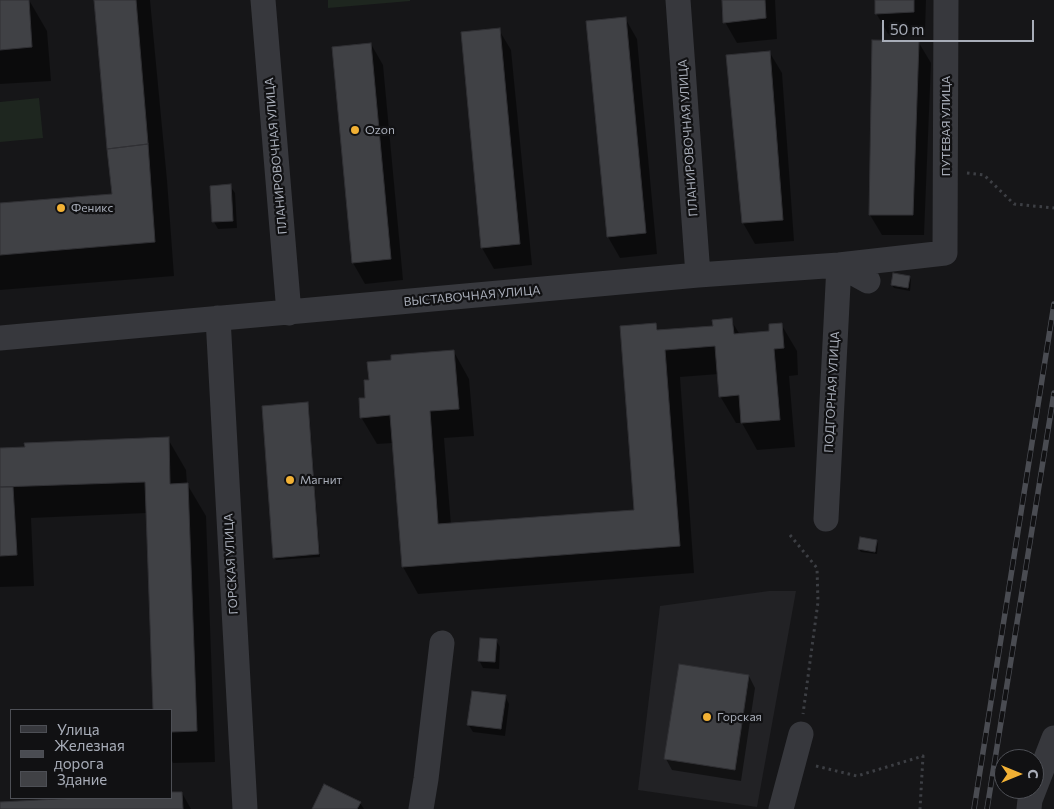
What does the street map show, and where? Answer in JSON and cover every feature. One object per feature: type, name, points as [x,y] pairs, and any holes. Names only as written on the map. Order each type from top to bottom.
[{"type":"street","name":"ПЛАНИРОВОЧНАЯ УЛИЦА","points":[[263,0],[288,313]]},
{"type":"street","name":"ПЛАНИРОВОЧНАЯ УЛИЦА","points":[[678,0],[698,275]]},
{"type":"street","name":"ПУТЕВАЯ УЛИЦА","points":[[945,253],[946,0]]},
{"type":"street","name":"ВЫСТАВОЧНАЯ УЛИЦА","points":[[0,338],[698,275],[839,265],[945,253]]},
{"type":"street","points":[[839,265],[868,281]]},
{"type":"street","name":"ПОДГОРНАЯ УЛИЦА","points":[[826,519],[839,265]]},
{"type":"street","name":"ГОРСКАЯ УЛИЦА","points":[[218,318],[245,809]]},
{"type":"street","points":[[421,809],[442,642]]},
{"type":"street","points":[[781,809],[801,734]]},
{"type":"street","points":[[1028,809],[1054,738]]},
{"type":"path","points":[[946,171],[984,175],[1014,204],[1054,208]]},
{"type":"path","points":[[790,534],[817,568],[818,602],[801,734],[815,766],[857,776],[923,756],[920,809]]},
{"type":"shaded area","points":[[328,0],[410,0],[410,1],[328,8]]},
{"type":"shaded area","points":[[39,98],[43,138],[0,142],[0,102]]},
{"type":"shaded area","points":[[769,591],[796,591],[757,807],[638,790],[660,606]]},
{"type":"building","points":[[0,0],[29,0],[32,47],[0,50]]},
{"type":"building","points":[[94,0],[136,0],[148,144],[107,149]]},
{"type":"building","points":[[722,0],[765,0],[766,18],[723,23]]},
{"type":"building","points":[[875,0],[914,0],[914,12],[875,14]]},
{"type":"building","points":[[626,17],[646,233],[607,237],[586,21]]},
{"type":"building","points":[[500,28],[520,244],[481,248],[461,32]]},
{"type":"building","points":[[872,40],[919,41],[913,215],[869,215]]},
{"type":"building","points":[[371,43],[391,259],[352,263],[332,47]]},
{"type":"building","points":[[770,51],[783,220],[742,223],[726,55]]},
{"type":"building","points":[[148,144],[155,242],[0,255],[0,203],[112,194],[107,149]]},
{"type":"building","points":[[231,184],[233,221],[212,222],[210,186]]},
{"type":"building","points":[[893,273],[910,276],[908,288],[891,285]]},
{"type":"building","points":[[732,318],[734,334],[769,331],[769,324],[782,323],[784,348],[774,349],[780,420],[741,423],[739,395],[719,397],[715,346],[665,350],[680,546],[402,567],[390,415],[360,418],[359,398],[365,398],[364,380],[369,380],[367,362],[391,360],[391,355],[454,350],[459,409],[430,411],[438,524],[634,510],[620,326],[656,323],[657,330],[713,326],[712,320]]},
{"type":"building","name":"Магнит","points":[[308,402],[319,554],[273,558],[262,406]]},
{"type":"building","points":[[169,437],[170,484],[188,483],[197,731],[172,732],[172,709],[153,709],[145,482],[0,487],[0,448],[25,447],[24,443]]},
{"type":"building","points":[[0,487],[13,487],[17,555],[0,556]]},
{"type":"building","points":[[860,537],[877,540],[875,552],[858,549]]},
{"type":"building","points":[[480,638],[497,639],[495,662],[478,661]]},
{"type":"building","name":"Горская","points":[[679,664],[749,675],[735,770],[664,759]]},
{"type":"building","points":[[472,691],[506,695],[501,729],[467,725]]},
{"type":"building","points":[[324,784],[361,802],[357,809],[312,809]]},
{"type":"building","points":[[172,792],[182,792],[183,809],[0,809],[0,802],[58,799],[172,799]]},
{"type":"railway","points":[[974,809],[1054,304]]},
{"type":"railway","points":[[987,809],[1054,393]]},
{"type":"place","name":"Ozon","points":[[355,130]]},
{"type":"place","name":"Феникс","points":[[61,208]]},
{"type":"place","name":"Магнит","points":[[290,480]]},
{"type":"place","name":"Горская","points":[[707,717]]}]
